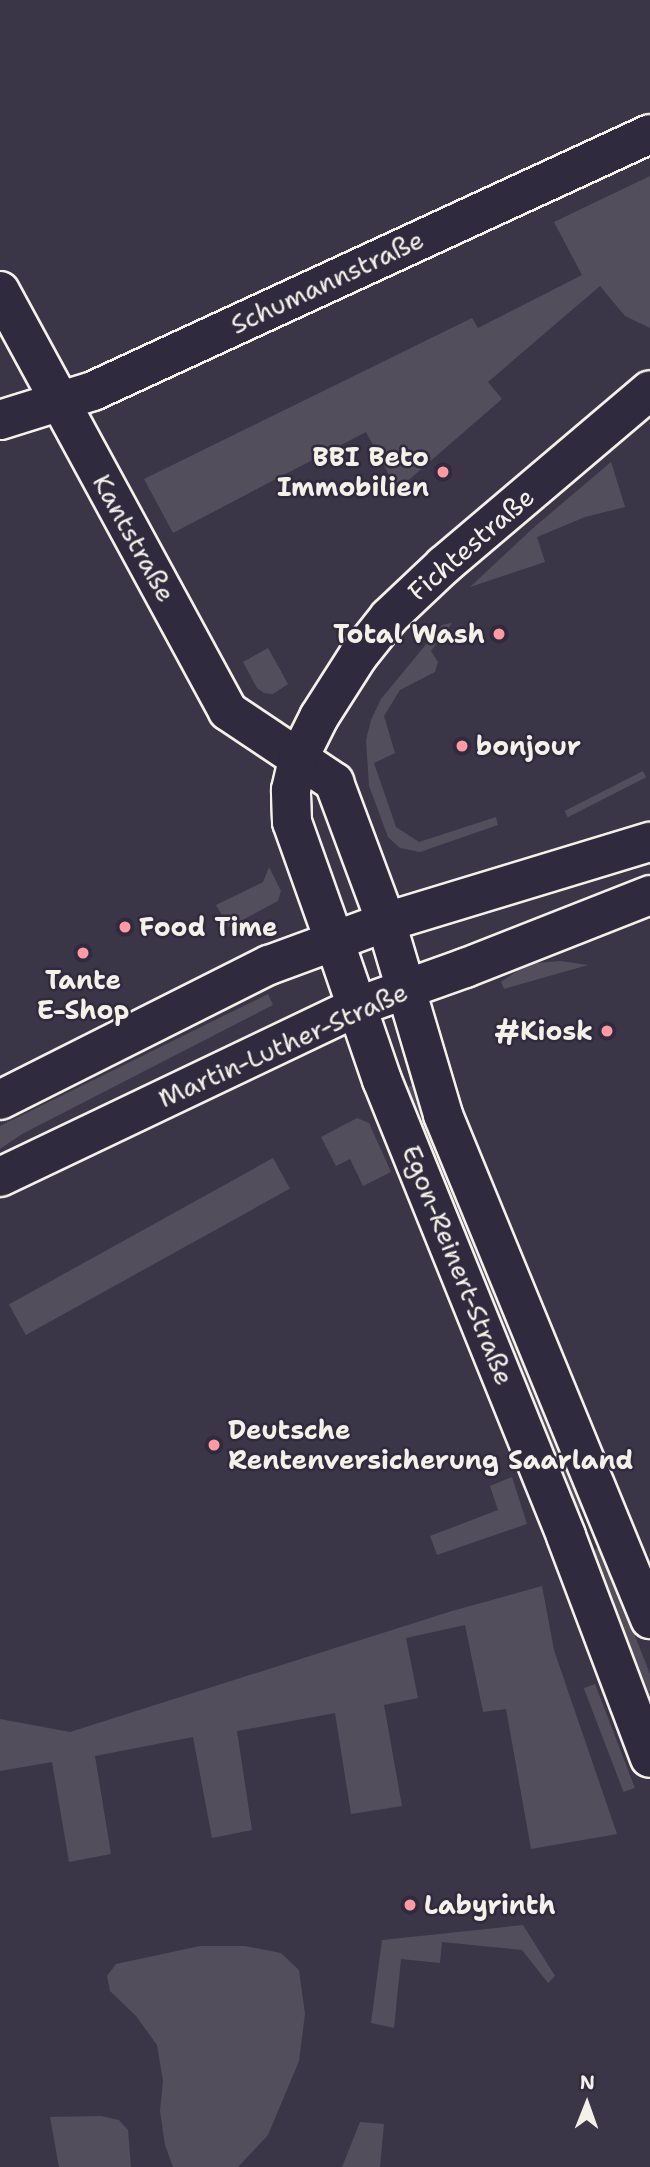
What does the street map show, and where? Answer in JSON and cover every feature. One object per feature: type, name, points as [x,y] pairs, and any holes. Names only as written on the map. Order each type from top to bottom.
[{"type":"main road","name":"Schumannstraße","points":[[0,420],[93,391],[650,134]]},
{"type":"main road","name":"Kantstraße","points":[[0,291],[228,711],[298,758]]},
{"type":"main road","name":"Fichtestraße","points":[[356,1007],[292,822],[291,790],[298,758],[330,698],[389,617],[444,565],[650,390]]},
{"type":"main road","points":[[298,758],[334,782],[386,922],[404,989]]},
{"type":"main road","points":[[0,1100],[269,965],[386,922],[650,842]]},
{"type":"main road","name":"Martin-Luther-Straße","points":[[0,1177],[356,1007],[650,895]]},
{"type":"main road","name":"Egon-Reinert-Straße","points":[[404,989],[443,1115],[650,1619]]},
{"type":"main road","name":"Egon-Reinert-Straße","points":[[356,1007],[382,1080],[566,1536],[650,1758]]},
{"type":"shaded area","points":[[650,176],[650,328],[625,316],[600,286],[488,382],[502,399],[397,490],[366,432],[173,533],[144,479],[472,318],[478,328],[582,275],[554,222]]},
{"type":"shaded area","points":[[611,462],[625,507],[585,517],[537,537],[545,562],[470,587],[532,529]]},
{"type":"shaded area","points":[[452,623],[431,651],[438,662],[435,672],[400,690],[384,716],[395,753],[374,763],[396,827],[419,842],[496,817],[498,825],[420,852],[400,848],[388,837],[369,786],[366,740],[371,720],[381,699],[442,625]]},
{"type":"shaded area","points":[[268,648],[288,684],[273,694],[264,693],[257,688],[243,662]]},
{"type":"shaded area","points":[[643,771],[646,777],[568,817],[565,811]]},
{"type":"shaded area","points":[[269,867],[281,891],[278,901],[229,927],[216,905],[263,882]]},
{"type":"shaded area","points":[[560,961],[588,965],[504,989],[501,982],[536,963]]},
{"type":"shaded area","points":[[268,994],[273,1005],[22,1134],[0,1149],[0,1126]]},
{"type":"shaded area","points":[[413,1085],[584,1508],[576,1511],[406,1088]]},
{"type":"shaded area","points":[[357,1118],[369,1123],[391,1172],[363,1186],[350,1159],[336,1166],[321,1137]]},
{"type":"shaded area","points":[[273,1158],[290,1189],[26,1335],[9,1304]]},
{"type":"shaded area","points":[[512,1477],[527,1524],[437,1555],[430,1536],[498,1510],[490,1486]]},
{"type":"shaded area","points":[[600,1547],[650,1674],[650,1705],[592,1551]]},
{"type":"shaded area","points":[[542,1586],[554,1650],[617,1834],[531,1849],[506,1709],[483,1712],[465,1625],[406,1638],[418,1698],[384,1705],[402,1806],[351,1814],[335,1713],[237,1731],[252,1830],[212,1838],[193,1737],[95,1756],[111,1854],[69,1862],[52,1762],[0,1771],[0,1719],[70,1732],[452,1611]]},
{"type":"shaded area","points":[[595,1684],[635,1788],[624,1792],[584,1688]]},
{"type":"shaded area","points":[[523,1925],[555,1976],[548,1983],[522,1950],[442,1942],[440,1963],[401,1959],[394,2028],[371,2023],[382,1940]]},
{"type":"shaded area","points":[[200,1946],[245,1946],[281,1953],[299,1970],[305,2014],[299,2061],[268,2135],[238,2167],[173,2167],[165,2145],[160,2111],[163,2081],[157,2045],[136,2016],[110,1991],[107,1976],[116,1964]]},
{"type":"shaded area","points":[[101,2116],[119,2120],[128,2130],[131,2167],[59,2167],[50,2117]]},
{"type":"shaded area","points":[[360,2122],[384,2124],[380,2167],[342,2167]]},
{"type":"place","name":"BBI Beto Immobilien","points":[[443,472]]},
{"type":"place","name":"Total Wash","points":[[499,634]]},
{"type":"place","name":"bonjour","points":[[462,746]]},
{"type":"place","name":"Food Time","points":[[125,927]]},
{"type":"place","name":"Tante E-Shop","points":[[83,953]]},
{"type":"place","name":"#Kiosk","points":[[607,1031]]},
{"type":"place","name":"Deutsche Rentenversicherung Saarland","points":[[214,1445]]},
{"type":"place","name":"Labyrinth","points":[[410,1905]]}]
